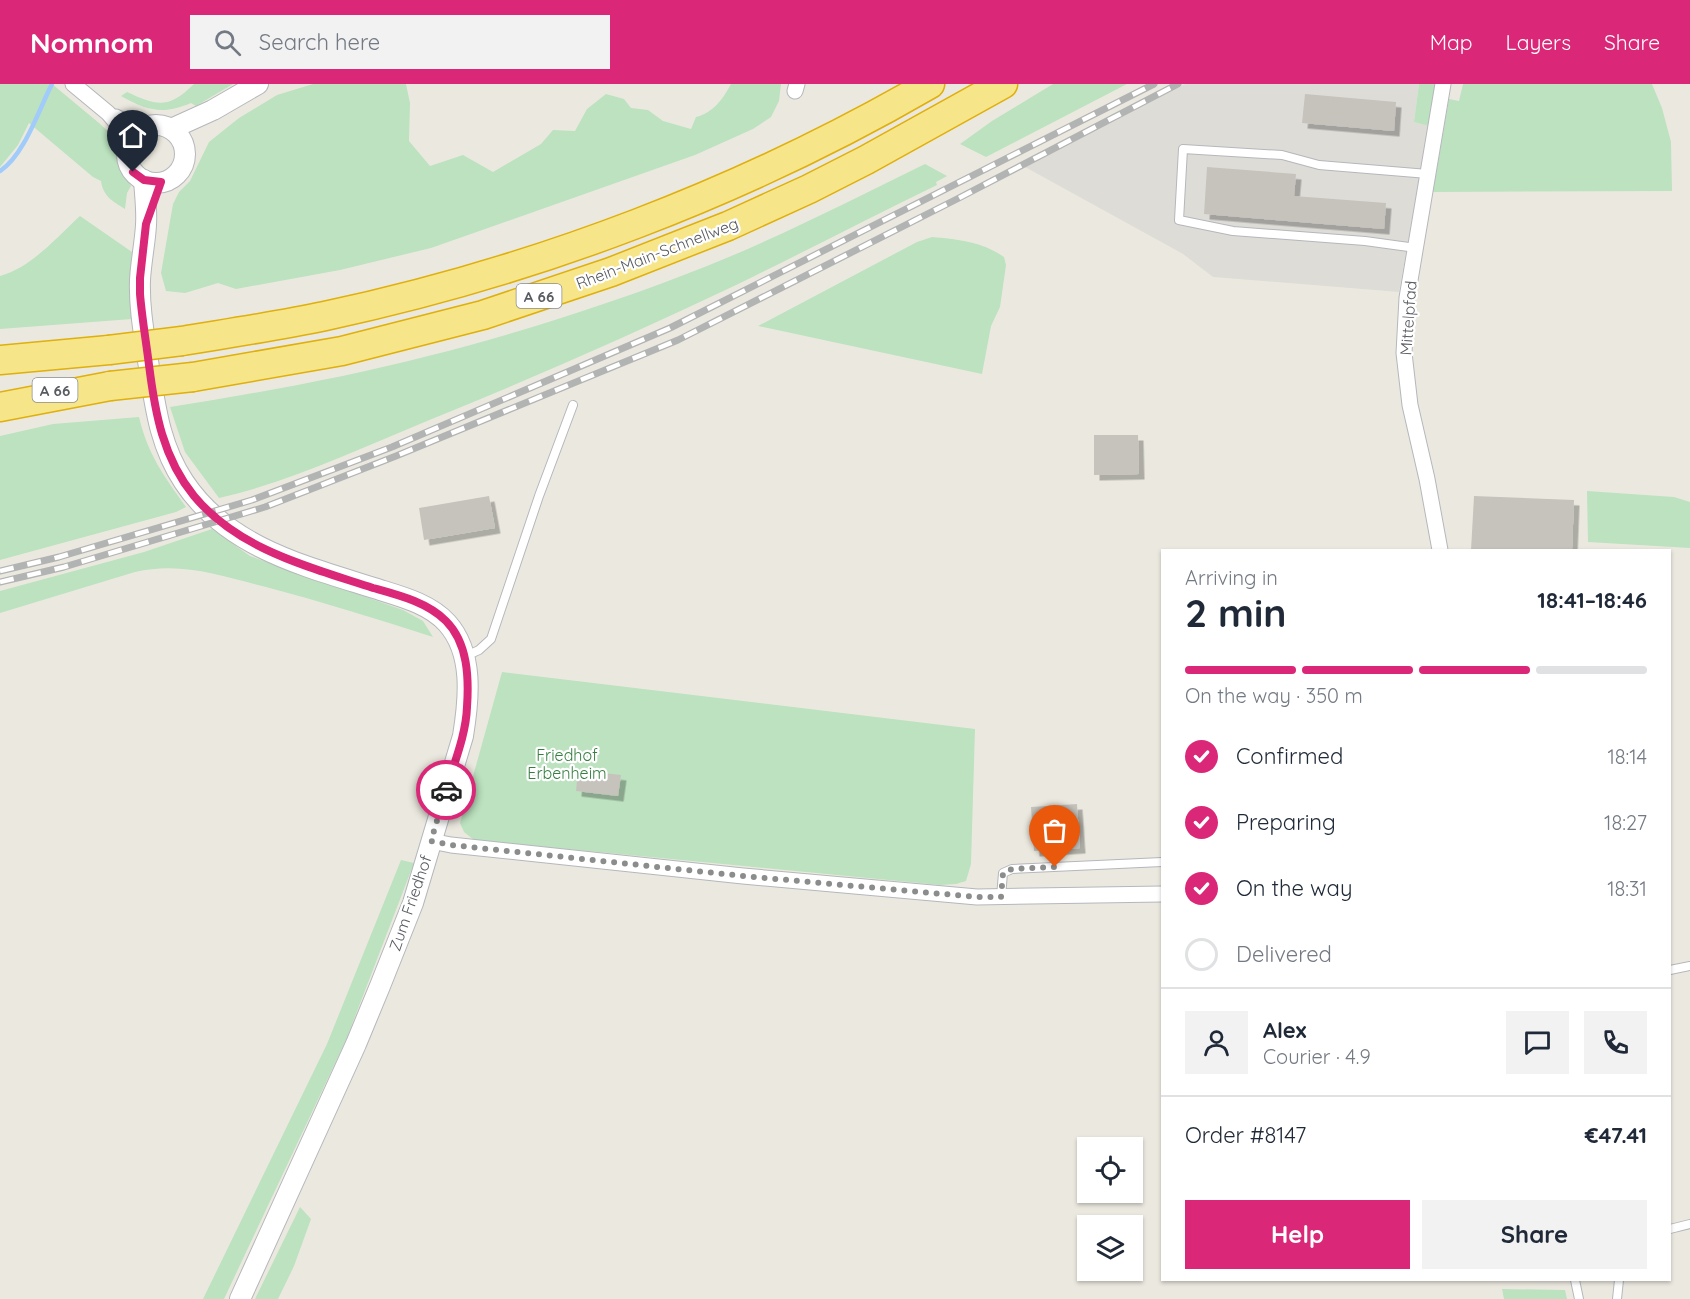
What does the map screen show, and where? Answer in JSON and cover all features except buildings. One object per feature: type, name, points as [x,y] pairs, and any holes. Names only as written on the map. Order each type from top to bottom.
[{"type":"highway","name":"Rhein-Main-Schnellweg","points":[[110,387],[193,377],[342,351],[483,315],[612,272],[728,226],[866,160],[1003,84]]},
{"type":"highway","name":"A 66","points":[[0,360],[182,341],[328,315],[467,280],[597,238],[712,193],[846,130],[926,86]]},
{"type":"highway","name":"A 66","points":[[0,394],[110,387]]},
{"type":"highway","points":[[0,407],[110,387]]},
{"type":"street","points":[[73,84],[135,135]]},
{"type":"street","name":"Zum Friedhof","points":[[240,1299],[356,1044],[413,903],[464,727],[468,682],[465,656],[456,636],[446,622],[427,607],[262,549],[222,524],[193,495],[174,466],[166,448],[156,417],[140,294],[146,224],[153,181],[168,180],[178,171],[184,158],[177,137],[213,110],[258,84]]},
{"type":"street","name":"Mittelpfad","points":[[1440,549],[1410,405],[1404,353],[1407,297],[1443,84]]},
{"type":"street","points":[[153,181],[133,172],[130,166],[127,153],[135,135],[155,125],[177,137]]},
{"type":"street","points":[[431,841],[743,876],[977,897],[1161,894]]},
{"type":"lane","points":[[1416,248],[1365,241],[1233,231],[1179,220],[1183,149],[1282,155],[1319,165],[1428,174]]},
{"type":"lane","points":[[465,656],[479,650],[491,639],[539,496],[573,405]]},
{"type":"lane","points":[[1001,897],[1003,873],[1012,869],[1161,862]]},
{"type":"lane","points":[[1671,970],[1690,966]]},
{"type":"lane","points":[[1672,1228],[1690,1224]]},
{"type":"lane","points":[[1575,1281],[1579,1299]]},
{"type":"lane","points":[[1617,1299],[1619,1281]]},
{"type":"shaded area","points":[[1185,84],[1419,84],[1414,122],[1429,126],[1399,292],[1213,277],[1183,254],[1025,167]]},
{"type":"green space","points":[[0,84],[52,84],[114,137],[119,164],[131,186],[127,193],[125,209],[106,194],[101,181],[93,177],[29,123],[18,145],[0,167]]},
{"type":"green space","points":[[194,84],[233,84],[196,106],[191,103],[164,110],[148,108],[121,96],[127,92],[162,103],[177,98]]},
{"type":"green space","points":[[313,84],[406,84],[410,103],[409,141],[430,166],[463,155],[493,172],[541,144],[553,130],[575,131],[587,109],[606,94],[624,99],[631,108],[648,110],[663,121],[691,129],[696,117],[717,105],[731,84],[781,84],[779,101],[771,117],[753,129],[695,155],[431,248],[340,270],[236,289],[218,283],[185,293],[166,291],[161,273],[173,204],[179,192],[190,181],[209,142],[239,118],[277,95]]},
{"type":"green space","points":[[1053,84],[1127,84],[986,157],[960,144],[992,121]]},
{"type":"green space","points":[[1419,84],[1435,84],[1429,126],[1414,122]]},
{"type":"green space","points":[[1463,84],[1652,84],[1662,108],[1671,142],[1672,191],[1433,192],[1449,99],[1459,101]]},
{"type":"green space","points":[[925,164],[947,176],[936,182],[937,185],[696,304],[620,339],[324,464],[272,483],[219,498],[185,452],[170,407],[267,391],[396,364],[569,316],[707,266],[817,217]]},
{"type":"green space","points":[[80,216],[132,252],[129,286],[132,319],[0,329],[0,276],[12,272],[33,259]]},
{"type":"green space","points":[[932,237],[979,245],[1004,257],[1006,265],[1000,307],[991,326],[982,374],[758,326],[917,242]]},
{"type":"green space","points":[[139,417],[152,454],[186,507],[176,512],[0,560],[0,436],[53,424]]},
{"type":"green space","points":[[1587,491],[1674,497],[1690,502],[1690,548],[1588,542]]},
{"type":"green space","points":[[212,529],[250,556],[403,610],[423,621],[433,637],[287,593],[201,571],[169,568],[135,572],[0,613],[0,591],[144,552]]},
{"type":"green space","name":"Friedhof Erbenheim","points":[[502,672],[975,729],[971,864],[966,881],[940,885],[474,840],[464,832],[460,823]]},
{"type":"green space","points":[[401,860],[414,863],[346,1040],[224,1299],[203,1299],[327,1044]]},
{"type":"green space","points":[[300,1207],[311,1219],[294,1266],[278,1299],[255,1299]]},
{"type":"green space","points":[[1502,1289],[1565,1290],[1567,1299],[1504,1299]]},
{"type":"waterway","points":[[0,171],[9,164],[24,143],[52,84]]},
{"type":"railway","points":[[0,571],[59,557],[252,500],[392,447],[670,328],[1154,84]]},
{"type":"railway","points":[[0,582],[64,567],[265,507],[396,456],[678,340],[1178,84]]},
{"type":"way so far","points":[[446,790],[431,841],[451,845],[743,876],[977,897],[1001,897],[1003,873],[1012,869],[1055,867]]},
{"type":"route","points":[[133,172],[144,180],[161,182],[146,224],[140,294],[156,417],[174,466],[202,505],[222,524],[247,541],[262,549],[342,578],[404,597],[427,607],[446,622],[456,636],[465,656],[468,682],[463,736],[446,790]]}]
